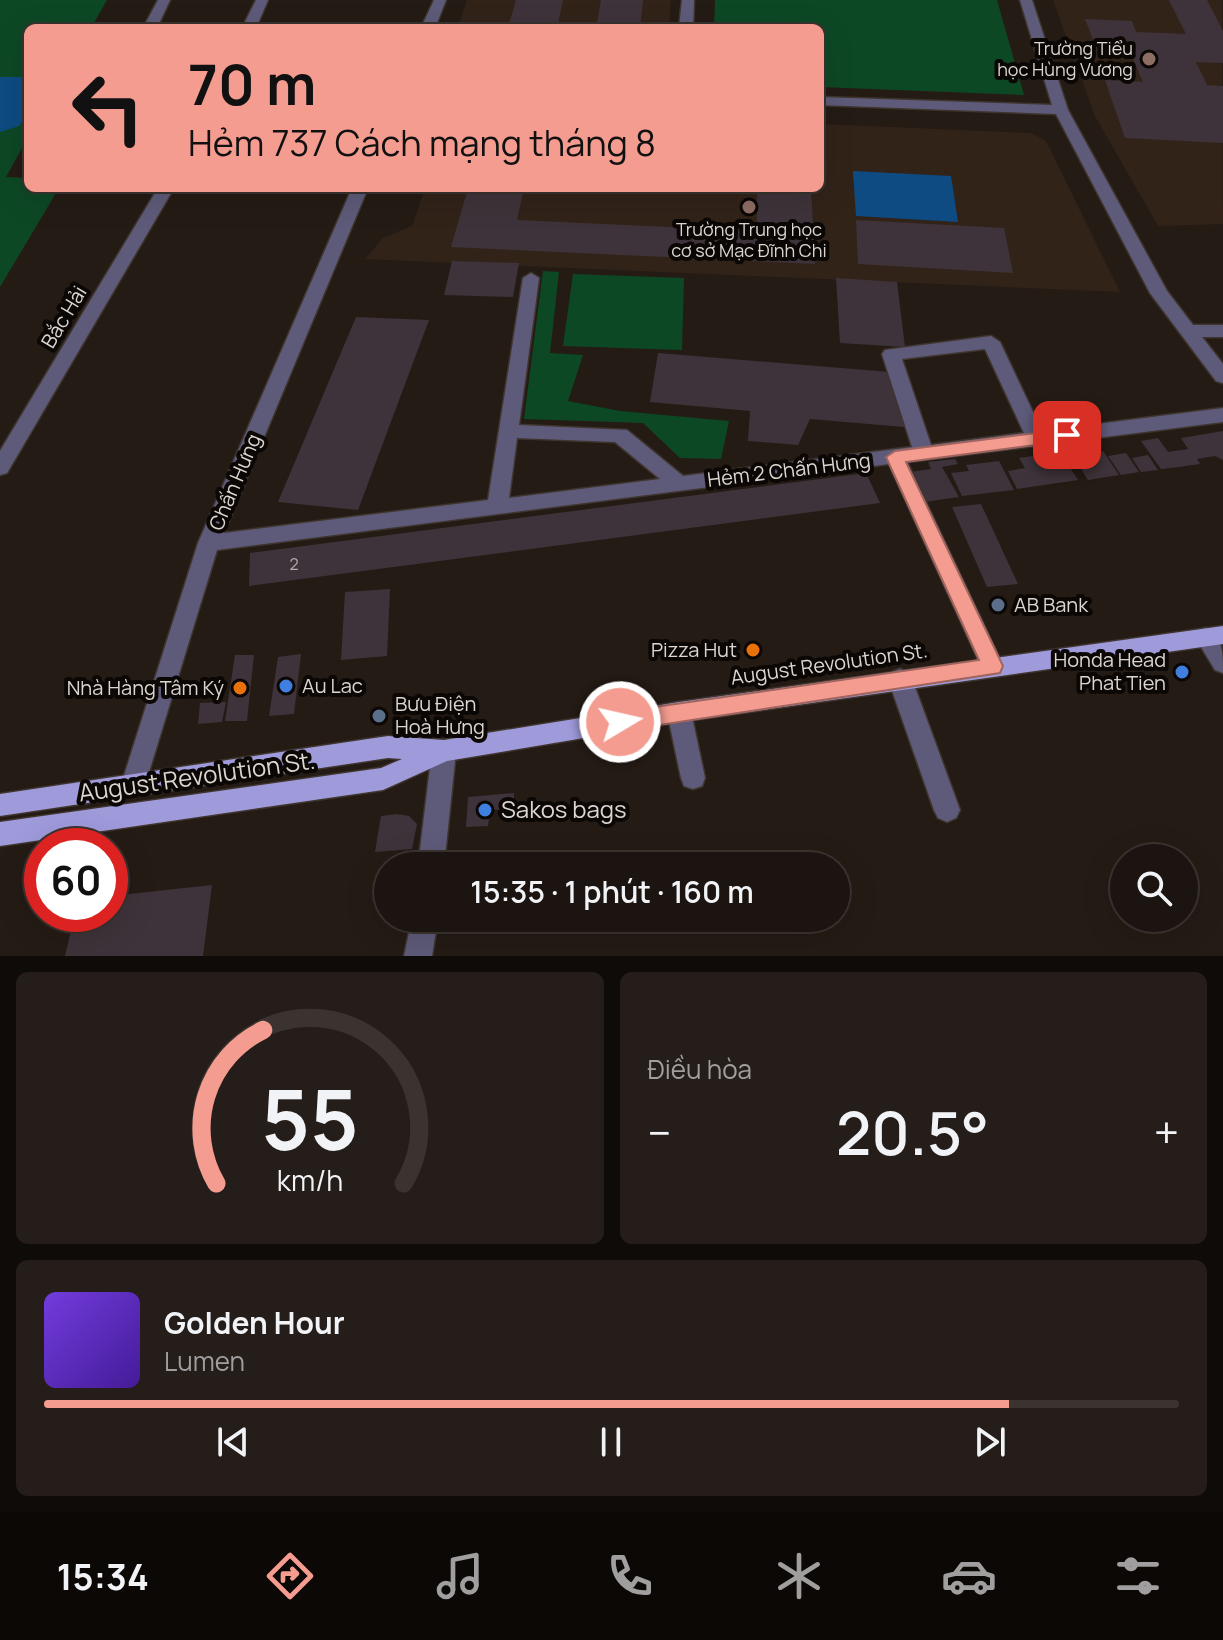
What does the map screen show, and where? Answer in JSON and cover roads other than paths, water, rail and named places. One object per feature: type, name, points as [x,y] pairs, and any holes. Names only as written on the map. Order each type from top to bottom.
[{"type":"main road","name":"August Revolution St.","points":[[0,805],[388,747],[444,751],[679,712],[1214,636]]},
{"type":"main road","name":"August Revolution St.","points":[[0,834],[383,779],[444,751]]},
{"type":"street","points":[[152,24],[164,0]]},
{"type":"street","points":[[251,24],[262,0]]},
{"type":"street","points":[[430,24],[440,0]]},
{"type":"street","points":[[686,24],[688,0]]},
{"type":"street","points":[[1026,0],[1061,110],[1159,293],[1223,377]]},
{"type":"street","points":[[824,101],[1061,110]]},
{"type":"street","name":"Bắc Hải","points":[[0,468],[164,192]]},
{"type":"street","name":"Chấn Hưng","points":[[133,785],[209,543],[358,192]]},
{"type":"street","points":[[497,507],[531,278]]},
{"type":"street","points":[[1188,331],[1223,331]]},
{"type":"street","points":[[924,453],[891,354],[991,342],[1036,439]]},
{"type":"street","name":"Hẻm 2 Chấn Hưng","points":[[209,543],[1223,415]]},
{"type":"street","points":[[508,431],[620,435],[680,484]]},
{"type":"street","points":[[895,457],[992,666]]},
{"type":"street","points":[[1214,636],[1223,663]]},
{"type":"street","points":[[900,679],[947,810]]},
{"type":"street","points":[[679,712],[693,778]]},
{"type":"street","points":[[433,852],[444,751]]},
{"type":"street","points":[[418,956],[422,932]]},
{"type":"water","points":[[0,77],[24,77],[24,118],[19,126],[0,132]]},
{"type":"water","points":[[853,171],[951,176],[958,222],[856,216]]},
{"type":"place","name":"Trường Tiểu học Hùng Vương","points":[[1149,59]]},
{"type":"place","name":"Trường Trung học cơ sở Mạc Đĩnh Chi","points":[[749,207]]},
{"type":"place","name":"AB Bank","points":[[998,605]]},
{"type":"place","name":"Pizza Hut","points":[[753,650]]},
{"type":"place","name":"Honda Head Phat Tien","points":[[1182,672]]},
{"type":"place","name":"Au Lac","points":[[286,686]]},
{"type":"place","name":"Nhà Hàng Tâm Ký","points":[[240,688]]},
{"type":"place","name":"Bưu Điện Hoà Hưng","points":[[379,716]]},
{"type":"place","name":"Sakos bags","points":[[485,810]]}]
